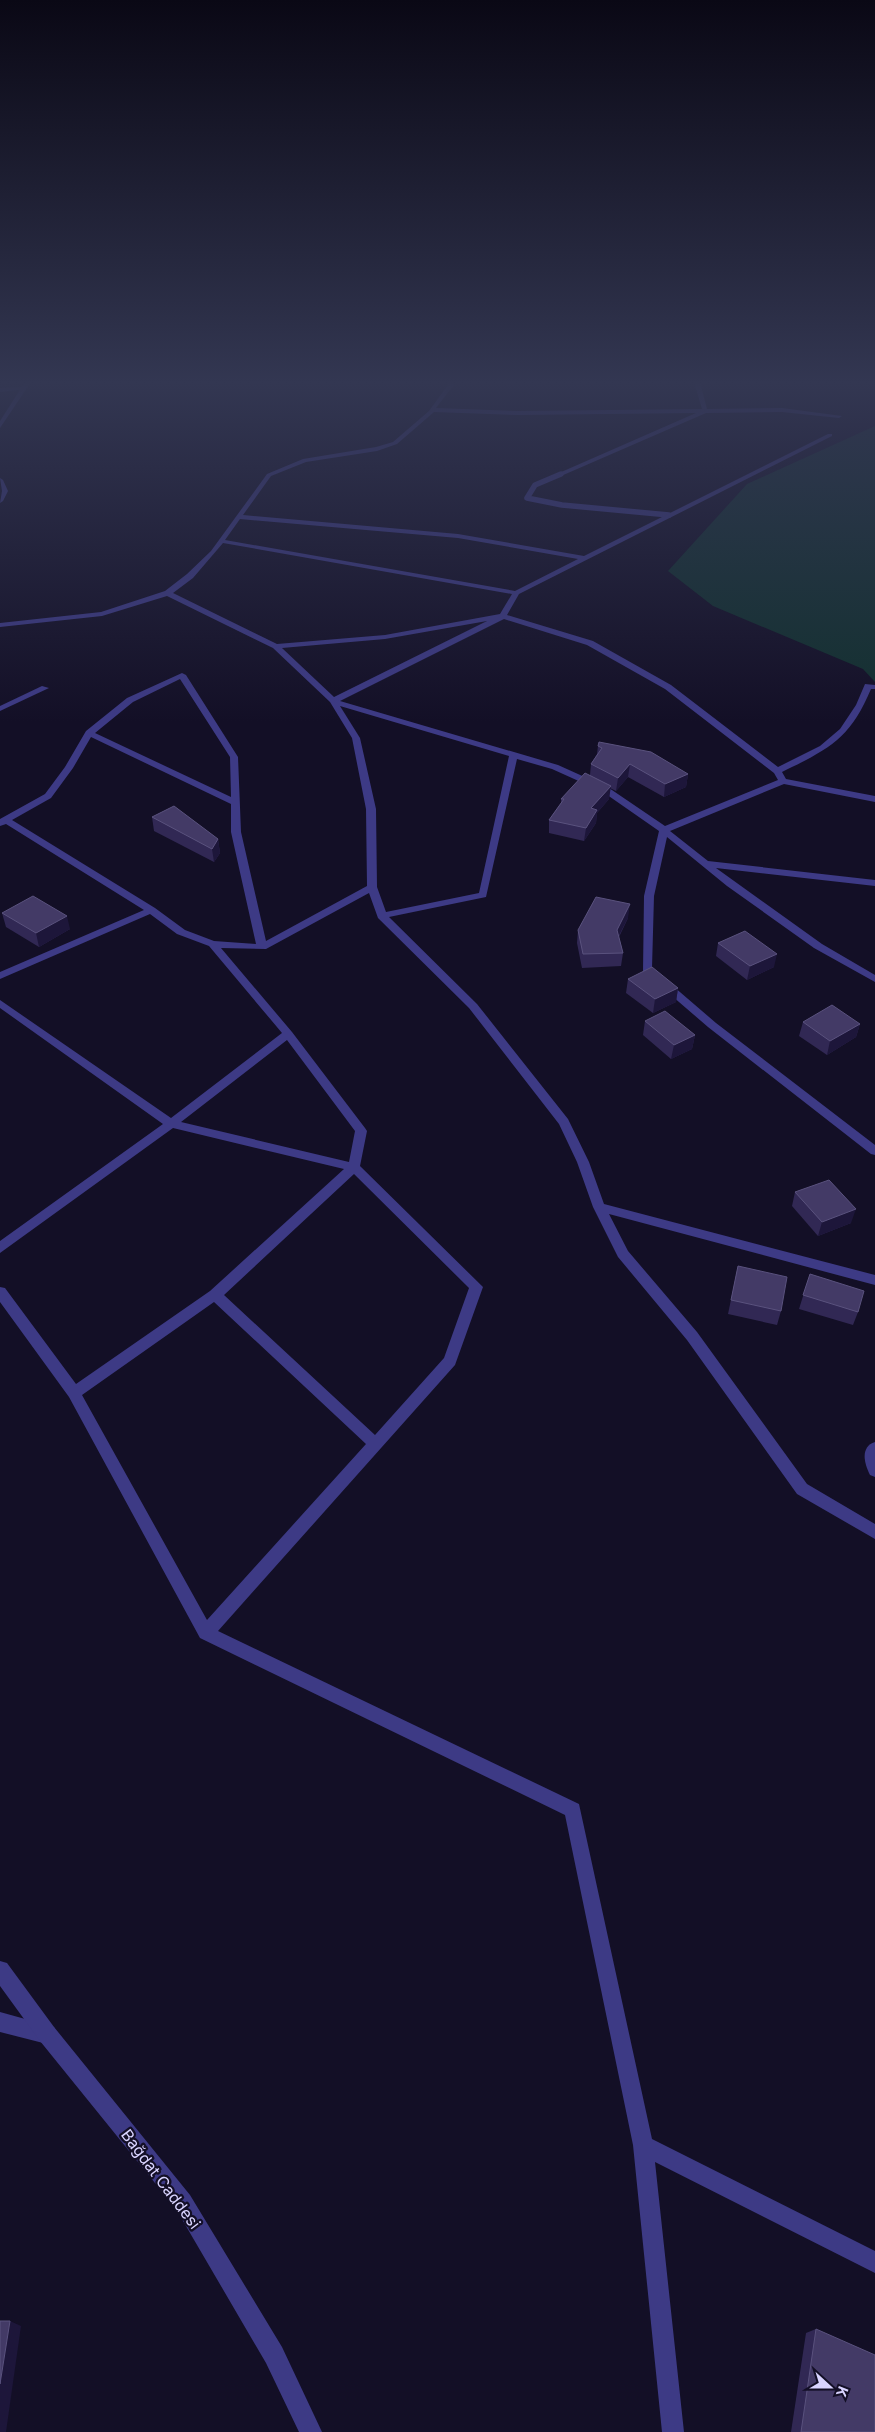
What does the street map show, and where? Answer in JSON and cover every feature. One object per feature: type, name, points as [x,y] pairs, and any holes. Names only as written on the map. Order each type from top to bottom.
[{"type":"street","points":[[0,626],[102,614],[168,593],[190,576],[222,541],[255,495]]},
{"type":"street","points":[[333,701],[503,616],[516,593],[709,495]]},
{"type":"street","points":[[240,517],[458,536],[583,558]]},
{"type":"street","points":[[222,541],[516,593]]},
{"type":"street","points":[[168,593],[276,646],[333,701],[356,738],[371,809],[372,887],[382,916],[473,1006],[564,1122],[583,1162],[599,1207],[623,1254],[692,1336],[802,1489],[875,1532]]},
{"type":"street","points":[[276,646],[385,637],[503,616],[590,643],[668,687],[777,770],[783,781]]},
{"type":"street","points":[[262,947],[236,832],[234,757],[182,675],[130,700],[89,733],[48,796],[3,821],[151,910],[181,932],[213,944],[262,947],[372,887]]},
{"type":"street","points":[[777,770],[825,748],[847,728],[860,708],[868,686],[875,687]]},
{"type":"street","points":[[0,709],[45,688]]},
{"type":"street","points":[[333,701],[555,766],[606,790],[664,830],[706,864],[818,946],[875,979]]},
{"type":"street","points":[[89,733],[235,803]]},
{"type":"street","points":[[382,916],[483,895],[514,754]]},
{"type":"street","points":[[664,830],[783,781],[875,798]]},
{"type":"street","points":[[664,830],[649,896],[647,969],[712,1025],[875,1150]]},
{"type":"street","points":[[706,864],[875,883]]},
{"type":"street","points":[[0,976],[151,910]]},
{"type":"street","points":[[74,1394],[214,1295],[354,1167],[361,1131],[288,1034],[213,944]]},
{"type":"street","points":[[0,1003],[171,1124],[354,1167],[476,1287],[450,1361],[206,1633]]},
{"type":"street","points":[[0,1248],[171,1124],[288,1034]]},
{"type":"street","points":[[599,1207],[875,1280]]},
{"type":"street","points":[[0,1292],[74,1394],[206,1633],[573,1810],[643,2145],[673,2432]]},
{"type":"street","points":[[214,1295],[375,1444]]},
{"type":"street","points":[[875,1448],[871,1451],[875,1471]]},
{"type":"street","name":"Bağdat Caddesi","points":[[0,1970],[47,2034],[183,2202],[274,2355],[311,2432]]},
{"type":"street","points":[[0,2022],[47,2034]]},
{"type":"street","points":[[643,2145],[875,2262]]},
{"type":"lane","points":[[527,495],[527,498],[572,505],[650,511],[669,515]]},
{"type":"green space","points":[[737,495],[875,495],[875,682],[863,669],[713,606],[668,571]]},
{"type":"building","points":[[599,742],[651,752],[688,774],[665,784],[630,764],[618,778],[591,764],[602,748],[598,746]]},
{"type":"building","points":[[585,773],[611,786],[591,808],[597,810],[586,828],[549,820],[564,799],[561,799]]},
{"type":"building","points":[[174,806],[218,839],[212,849],[152,817]]},
{"type":"building","points":[[33,896],[67,916],[36,933],[2,913]]},
{"type":"building","points":[[596,897],[630,904],[617,930],[623,953],[583,954],[578,930]]},
{"type":"building","points":[[745,931],[777,954],[750,966],[718,943]]},
{"type":"building","points":[[652,967],[678,988],[655,999],[628,979]]},
{"type":"building","points":[[832,1005],[860,1024],[830,1041],[803,1022]]},
{"type":"building","points":[[665,1011],[695,1035],[674,1045],[645,1021]]},
{"type":"building","points":[[829,1180],[856,1209],[822,1222],[795,1192]]},
{"type":"building","points":[[738,1266],[787,1277],[781,1311],[731,1300]]},
{"type":"building","points":[[810,1274],[864,1291],[858,1312],[803,1295]]},
{"type":"building","points":[[0,2321],[10,2321],[0,2384]]},
{"type":"building","points":[[816,2329],[875,2355],[875,2432],[801,2432]]}]
